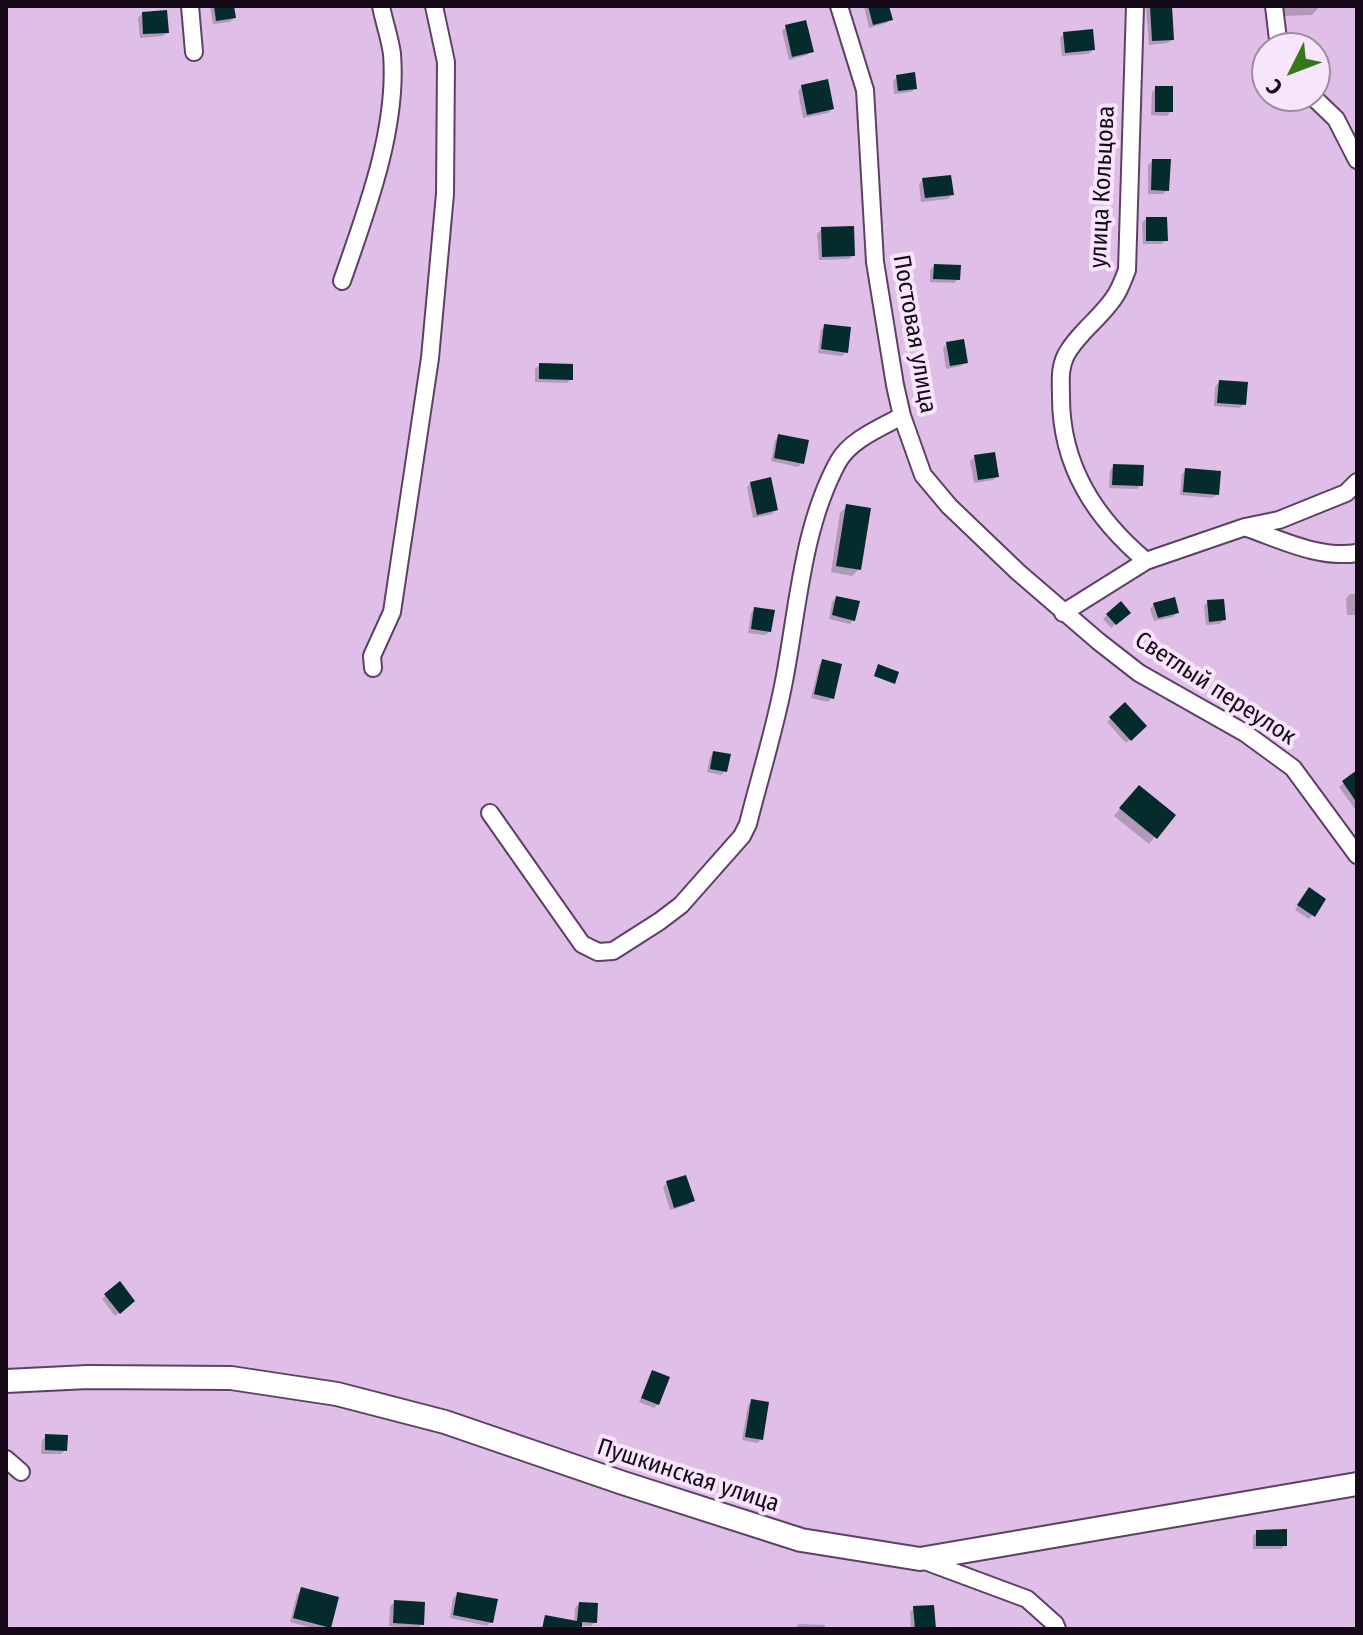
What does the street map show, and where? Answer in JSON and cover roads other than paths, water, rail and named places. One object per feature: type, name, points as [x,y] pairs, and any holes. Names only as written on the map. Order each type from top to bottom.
[{"type":"main road","name":"Пушкинская улица","points":[[6,1381],[88,1377],[231,1378],[337,1394],[445,1422],[801,1540],[920,1559],[1357,1484]]},
{"type":"street","points":[[190,6],[194,52]]},
{"type":"street","points":[[342,281],[366,210],[391,108],[392,53],[381,6]]},
{"type":"street","points":[[373,668],[372,656],[392,612],[430,358],[445,194],[446,62],[434,6]]},
{"type":"street","name":"Постовая улица","points":[[839,6],[865,90],[875,262],[902,416],[923,475],[949,506],[1063,613]]},
{"type":"street","name":"улица Кольцова","points":[[1135,6],[1127,270],[1117,295],[1076,338],[1060,369],[1061,412],[1069,460],[1082,490],[1123,541],[1146,561]]},
{"type":"street","points":[[1274,6],[1277,32]]},
{"type":"street","points":[[1329,112],[1336,119],[1357,160]]},
{"type":"street","points":[[490,813],[582,944],[598,952],[613,951],[681,905],[742,836],[748,824],[784,684],[813,522],[838,461],[861,440],[902,416]]},
{"type":"street","points":[[1063,613],[1146,561],[1245,527],[1279,520],[1346,493],[1357,482]]},
{"type":"street","points":[[1245,527],[1318,552],[1340,556],[1357,553]]},
{"type":"street","name":"Светлый переулок","points":[[1063,613],[1139,673],[1245,733],[1293,768],[1357,855]]},
{"type":"street","points":[[6,1459],[21,1472]]},
{"type":"street","points":[[920,1559],[1027,1599],[1057,1629]]}]
